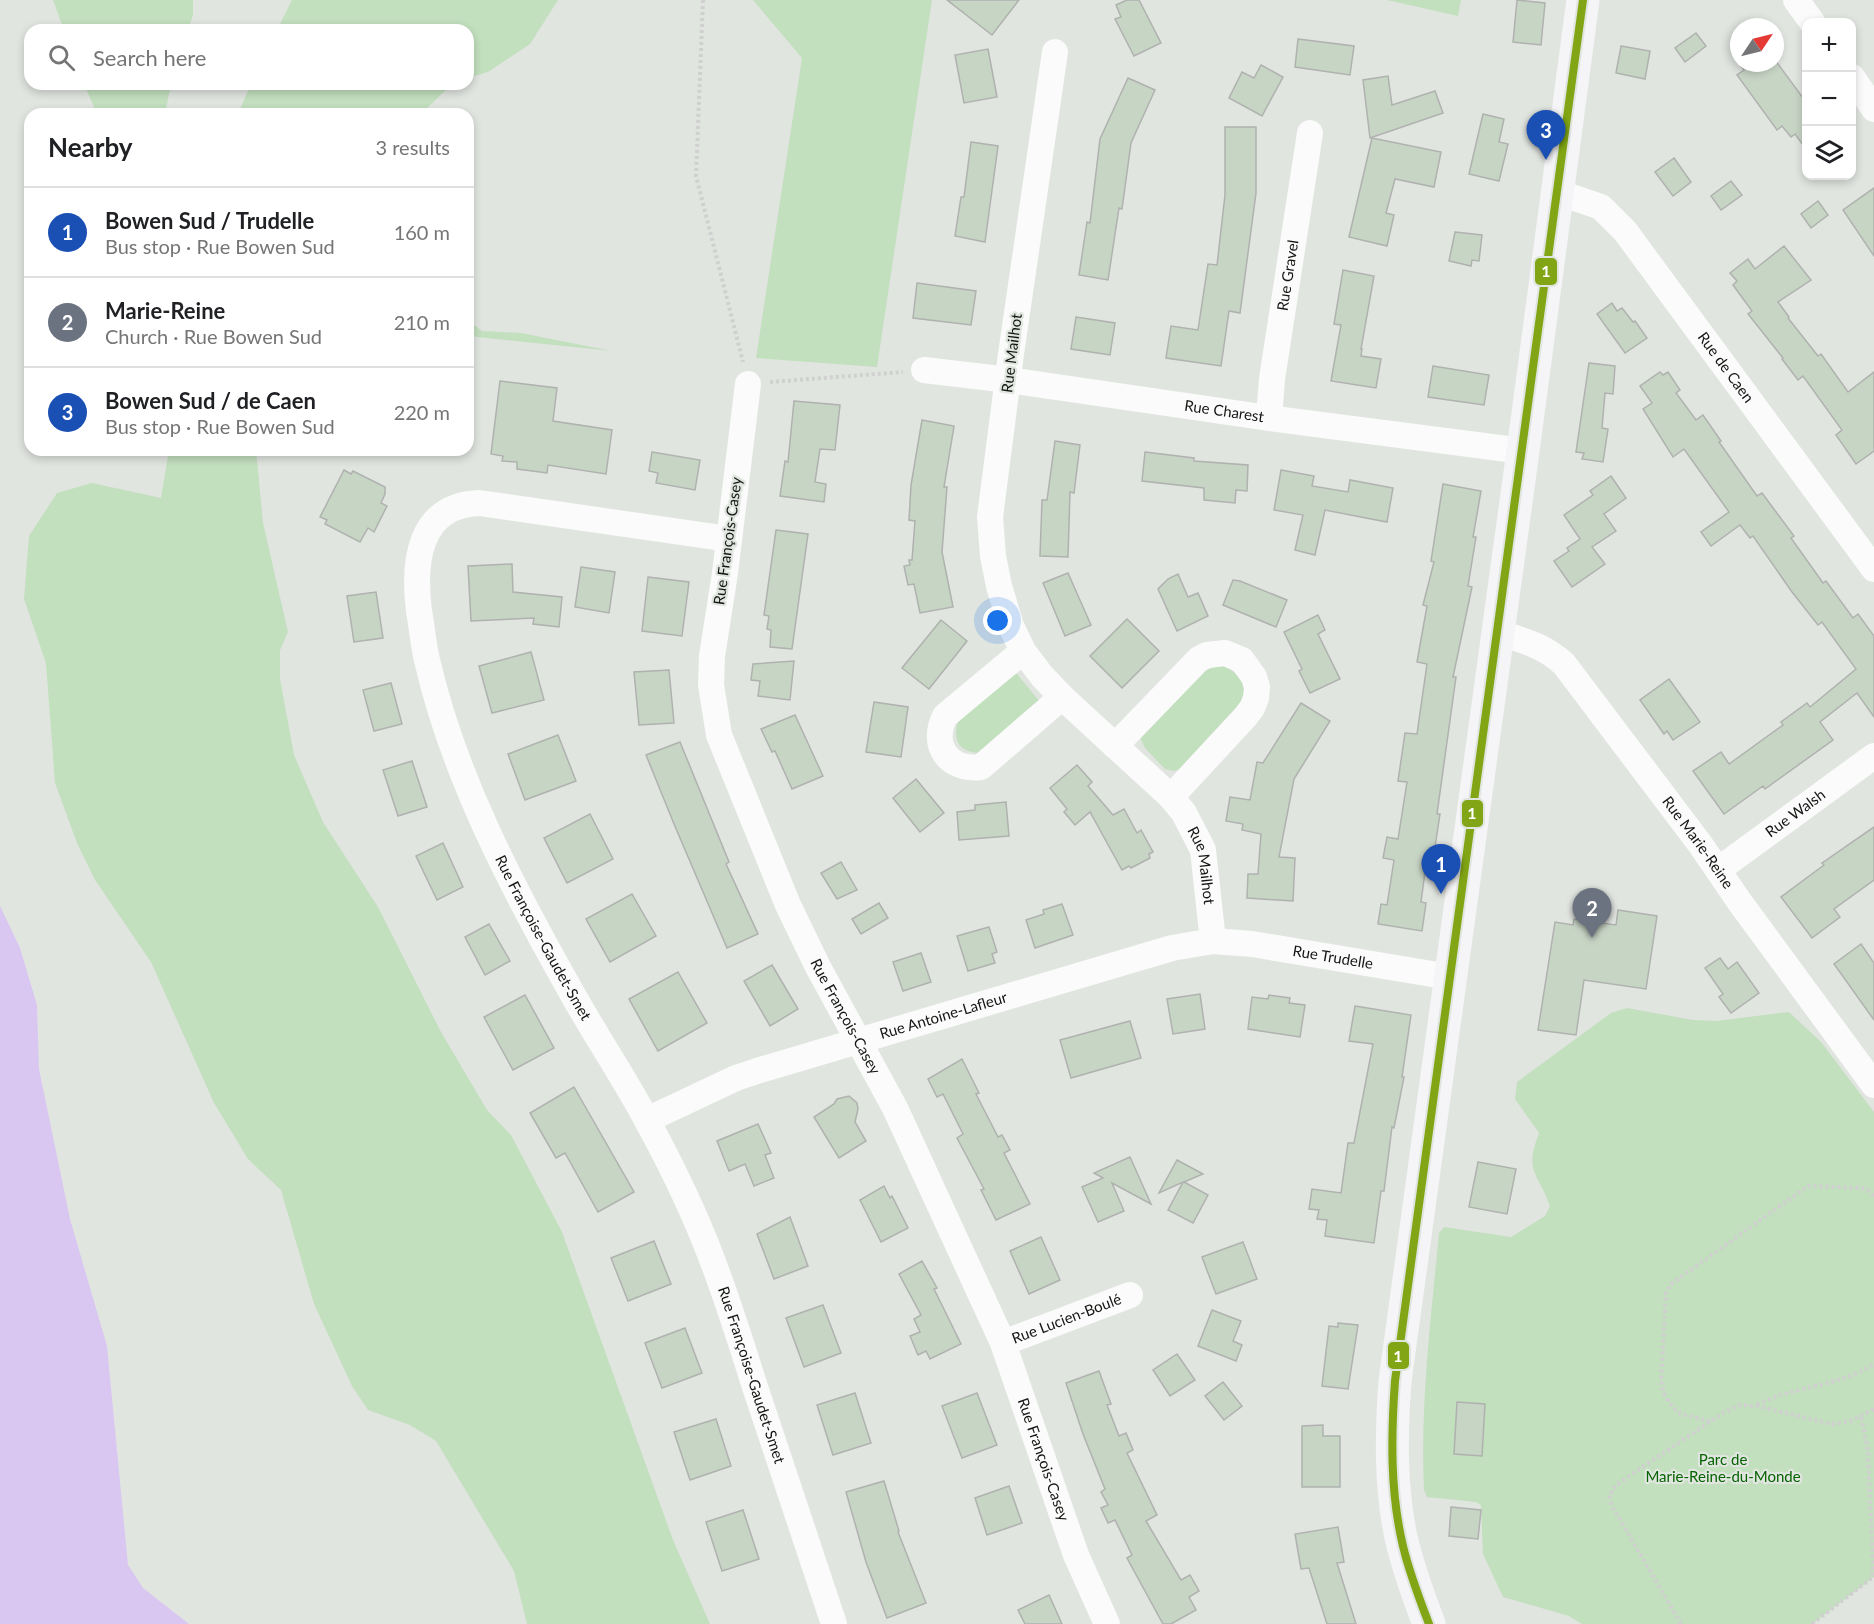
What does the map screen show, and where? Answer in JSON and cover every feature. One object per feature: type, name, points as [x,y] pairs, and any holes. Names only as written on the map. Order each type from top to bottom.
[{"type":"street","points":[[1429,1624],[1403,1545],[1395,1502],[1392,1417],[1404,1308],[1583,0]]},
{"type":"street","points":[[1796,0],[1809,18]]},
{"type":"street","name":"Rue Mailhot","points":[[1055,52],[990,517],[993,556],[1011,626],[1023,651],[1062,697],[1171,797],[1184,813],[1203,850],[1213,941]]},
{"type":"street","points":[[1856,84],[1874,109]]},
{"type":"street","name":"Rue Gravel","points":[[1269,418],[1272,379],[1310,133]]},
{"type":"street","name":"Rue de Caen","points":[[1557,192],[1601,207],[1625,231],[1874,569]]},
{"type":"street","name":"Rue Charest","points":[[924,370],[1523,451]]},
{"type":"street","name":"Rue François-Casey","points":[[748,384],[712,656],[711,685],[719,735],[788,905],[818,967],[908,1136],[1003,1343],[1076,1555],[1107,1624]]},
{"type":"street","name":"Rue Françoise-Gaudet-Smet","points":[[729,538],[479,503],[462,503],[447,511],[431,526],[421,545],[417,561],[416,590],[426,658],[439,706],[471,794],[527,912],[569,989],[618,1067],[647,1120],[708,1248],[834,1624]]},
{"type":"street","name":"Rue Marie-Reine","points":[[1497,632],[1539,645],[1564,664],[1718,870],[1874,1085]]},
{"type":"street","points":[[1023,651],[945,716],[940,725],[940,744],[950,760],[959,766],[981,767],[1062,697]]},
{"type":"street","points":[[1115,746],[1199,659],[1207,655],[1225,653],[1242,660],[1254,677],[1257,687],[1252,708],[1171,797]]},
{"type":"street","name":"Rue Walsh","points":[[1718,870],[1874,756]]},
{"type":"street","name":"Rue Antoine-Lafleur","points":[[647,1120],[735,1078],[1172,948],[1213,941]]},
{"type":"street","name":"Rue Trudelle","points":[[1213,941],[1252,944],[1450,977]]},
{"type":"street","name":"Rue Lucien-Boulé","points":[[1003,1343],[1130,1295]]},
{"type":"path","points":[[703,0],[696,176],[748,384],[924,370]]},
{"type":"path","points":[[1711,1421],[1681,1414],[1672,1407],[1664,1394],[1660,1380],[1666,1293],[1671,1284],[1808,1186],[1862,1188],[1874,1197]]},
{"type":"path","points":[[1756,1406],[1771,1397],[1837,1382],[1874,1364]]},
{"type":"path","points":[[1681,1624],[1612,1506],[1609,1496],[1616,1485],[1711,1421],[1740,1405],[1756,1406],[1832,1424],[1850,1421],[1874,1409]]},
{"type":"path","points":[[1812,1624],[1872,1578],[1868,1451],[1861,1417]]},
{"type":"green space","points":[[53,0],[193,0],[193,15],[190,24],[62,24]]},
{"type":"green space","points":[[292,0],[558,0],[530,44],[488,72],[474,76],[474,24],[280,24]]},
{"type":"green space","points":[[753,0],[932,0],[877,367],[756,358],[802,58]]},
{"type":"green space","points":[[1387,0],[1461,0],[1458,16]]},
{"type":"green space","points":[[87,90],[170,90],[166,108],[94,108]]},
{"type":"green space","points":[[248,90],[446,90],[427,108],[241,108]]},
{"type":"green space","points":[[474,325],[482,331],[521,333],[612,351],[474,337]]},
{"type":"green space","points":[[168,456],[257,456],[263,523],[288,632],[280,650],[280,679],[294,755],[323,822],[378,907],[441,1032],[487,1110],[511,1135],[562,1232],[673,1540],[710,1624],[527,1624],[514,1571],[436,1441],[410,1425],[368,1410],[352,1386],[314,1304],[281,1190],[248,1159],[214,1103],[151,962],[95,880],[77,843],[55,783],[46,663],[24,599],[29,536],[57,493],[92,483],[161,498]]},
{"type":"green space","points":[[1222,665],[1235,673],[1242,681],[1244,697],[1241,704],[1183,768],[1174,771],[1165,769],[1145,748],[1141,740],[1141,732],[1203,671]]},
{"type":"green space","points":[[1017,674],[1040,702],[978,753],[966,750],[957,739],[958,722],[1012,675]]},
{"type":"green space","name":"Parc de Marie-Reine-du-Monde","points":[[1627,1008],[1693,1020],[1716,1021],[1789,1012],[1821,1042],[1874,1112],[1874,1577],[1812,1624],[1582,1624],[1569,1616],[1503,1597],[1483,1554],[1481,1505],[1476,1502],[1427,1497],[1424,1490],[1425,1394],[1439,1233],[1444,1227],[1511,1237],[1545,1216],[1550,1206],[1532,1164],[1539,1133],[1515,1099],[1517,1082],[1611,1013]]},
{"type":"shaded area","points":[[0,906],[20,948],[37,1005],[39,1069],[70,1219],[107,1346],[128,1565],[143,1588],[189,1624],[0,1624]]},
{"type":"building","points":[[947,0],[1019,0],[992,35]]},
{"type":"building","points":[[1127,0],[1139,0],[1161,43],[1134,56],[1115,19],[1121,17],[1116,5]]},
{"type":"building","points":[[1517,0],[1545,3],[1541,45],[1513,42]]},
{"type":"building","points":[[1696,33],[1706,46],[1685,62],[1675,48]]},
{"type":"building","points":[[1298,39],[1354,46],[1350,75],[1295,67]]},
{"type":"building","points":[[1621,46],[1650,51],[1645,79],[1616,73]]},
{"type":"building","points":[[988,49],[997,97],[964,103],[955,55]]},
{"type":"building","points":[[1261,65],[1283,77],[1262,116],[1229,98],[1242,72],[1254,78]]},
{"type":"building","points":[[1741,72],[1784,72],[1802,97],[1802,144],[1795,134],[1791,137],[1782,126],[1777,130],[1737,75]]},
{"type":"building","points":[[1388,76],[1392,105],[1435,91],[1443,113],[1370,138],[1363,80]]},
{"type":"building","points":[[1128,78],[1155,90],[1131,143],[1122,209],[1119,208],[1108,280],[1079,275],[1087,222],[1090,223],[1100,139]]},
{"type":"building","points":[[1483,114],[1504,119],[1499,142],[1508,144],[1499,181],[1469,174]]},
{"type":"building","points":[[1225,127],[1256,127],[1256,193],[1240,313],[1229,311],[1221,366],[1166,358],[1171,326],[1198,330],[1208,264],[1217,265],[1225,195]]},
{"type":"building","points":[[1372,138],[1441,152],[1434,187],[1395,179],[1386,213],[1394,215],[1387,246],[1349,237]]},
{"type":"building","points":[[971,142],[998,146],[985,242],[955,236],[961,197],[964,197]]},
{"type":"building","points":[[1674,158],[1691,182],[1673,196],[1655,172]]},
{"type":"building","points":[[1731,181],[1742,195],[1721,210],[1711,196]]},
{"type":"building","points":[[1874,188],[1874,256],[1843,210]]},
{"type":"building","points":[[1818,201],[1828,215],[1811,228],[1801,214]]},
{"type":"building","points":[[1455,232],[1482,235],[1479,261],[1472,260],[1471,266],[1449,261]]},
{"type":"building","points":[[1784,246],[1811,280],[1778,302],[1788,318],[1818,356],[1821,354],[1848,392],[1874,372],[1874,451],[1856,464],[1836,435],[1842,430],[1803,376],[1798,380],[1748,314],[1752,311],[1733,285],[1737,281],[1730,273],[1748,259],[1755,269]]},
{"type":"building","points":[[1343,270],[1374,276],[1361,356],[1381,359],[1376,388],[1331,381],[1341,325],[1334,324]]},
{"type":"building","points":[[917,283],[976,291],[971,325],[913,318]]},
{"type":"building","points":[[1612,303],[1617,311],[1622,308],[1633,322],[1635,321],[1647,338],[1625,353],[1597,314]]},
{"type":"building","points":[[1076,317],[1115,323],[1110,355],[1071,349]]},
{"type":"building","points":[[1589,363],[1615,366],[1613,394],[1605,393],[1602,428],[1608,429],[1603,462],[1582,459],[1584,453],[1576,452]]},
{"type":"building","points":[[1433,366],[1489,375],[1484,405],[1428,397]]},
{"type":"building","points":[[1660,372],[1663,375],[1668,372],[1680,390],[1676,393],[1696,420],[1703,415],[1757,496],[1762,493],[1794,536],[1791,538],[1823,583],[1826,581],[1853,618],[1858,614],[1874,636],[1874,717],[1857,693],[1820,722],[1833,740],[1765,789],[1763,786],[1724,814],[1693,771],[1721,752],[1729,764],[1783,725],[1781,722],[1807,703],[1810,707],[1856,669],[1822,622],[1818,625],[1792,592],[1753,536],[1750,538],[1740,525],[1711,546],[1701,532],[1729,512],[1684,449],[1673,457],[1643,409],[1652,403],[1640,386]]},
{"type":"building","points":[[500,381],[557,388],[553,421],[612,430],[606,474],[548,465],[547,473],[517,469],[517,462],[502,461],[503,456],[491,454]]},
{"type":"building","points":[[794,401],[840,405],[835,450],[820,449],[815,482],[826,484],[824,502],[780,496],[785,461],[788,462]]},
{"type":"building","points":[[922,420],[954,426],[944,487],[947,487],[942,552],[953,607],[920,613],[914,584],[908,585],[904,566],[910,565],[909,560],[912,560],[915,521],[909,520],[911,485]]},
{"type":"building","points":[[1055,441],[1080,445],[1074,493],[1070,492],[1068,557],[1040,556],[1042,500],[1047,500]]},
{"type":"building","points":[[652,452],[700,460],[695,490],[656,483],[658,473],[649,471]]},
{"type":"building","points":[[1145,452],[1194,458],[1194,461],[1248,465],[1247,491],[1236,490],[1235,503],[1204,500],[1204,488],[1142,481]]},
{"type":"building","points":[[344,470],[351,474],[353,471],[385,487],[381,503],[387,506],[374,532],[368,528],[360,542],[325,524],[327,520],[320,517]]},
{"type":"building","points":[[1281,470],[1314,476],[1312,486],[1348,492],[1350,480],[1393,488],[1387,522],[1325,510],[1315,555],[1295,550],[1303,515],[1274,510]]},
{"type":"building","points":[[1611,476],[1626,498],[1604,514],[1616,531],[1592,547],[1605,564],[1572,587],[1554,561],[1569,551],[1567,548],[1580,539],[1564,515],[1593,495],[1590,491]]},
{"type":"building","points":[[1443,484],[1481,491],[1468,586],[1472,587],[1453,677],[1456,677],[1437,814],[1440,814],[1432,866],[1426,865],[1421,902],[1426,903],[1422,931],[1378,924],[1381,904],[1387,905],[1394,860],[1383,858],[1387,837],[1398,839],[1407,782],[1398,781],[1405,733],[1417,734],[1427,664],[1417,662],[1427,606],[1423,605],[1434,562],[1431,561]]},
{"type":"building","points":[[776,530],[808,534],[792,649],[770,647],[771,630],[767,629],[769,616],[764,615]]},
{"type":"building","points":[[512,564],[513,592],[562,597],[559,627],[533,624],[534,618],[471,621],[468,566]]},
{"type":"building","points":[[581,567],[615,572],[609,613],[575,607]]},
{"type":"building","points":[[1068,573],[1091,625],[1065,636],[1043,583]]},
{"type":"building","points":[[1178,574],[1188,597],[1198,593],[1208,616],[1177,631],[1158,589],[1168,579]]},
{"type":"building","points":[[648,577],[689,582],[682,636],[642,631]]},
{"type":"building","points":[[1233,580],[1287,600],[1276,627],[1223,605]]},
{"type":"building","points":[[376,592],[383,638],[354,642],[347,596]]},
{"type":"building","points":[[1318,615],[1325,630],[1318,634],[1340,679],[1310,693],[1299,671],[1302,669],[1284,632]]},
{"type":"building","points":[[1127,619],[1159,651],[1122,688],[1090,656]]},
{"type":"building","points":[[941,620],[967,641],[929,689],[902,668]]},
{"type":"building","points":[[531,652],[544,700],[492,713],[479,666]]},
{"type":"building","points":[[794,661],[790,700],[758,696],[760,681],[751,680],[753,664]]},
{"type":"building","points":[[669,670],[674,723],[639,725],[634,672]]},
{"type":"building","points":[[1669,679],[1700,722],[1673,740],[1667,731],[1664,734],[1640,700]]},
{"type":"building","points":[[391,683],[402,724],[374,731],[363,690]]},
{"type":"building","points":[[874,702],[908,707],[901,757],[866,752]]},
{"type":"building","points":[[1301,703],[1330,721],[1294,779],[1279,857],[1295,858],[1293,901],[1247,898],[1248,874],[1258,874],[1261,834],[1242,830],[1243,824],[1226,821],[1230,797],[1250,800],[1257,762],[1263,763]]},
{"type":"building","points":[[795,715],[823,776],[792,789],[775,751],[772,752],[761,729]]},
{"type":"building","points":[[558,735],[576,781],[525,800],[508,754]]},
{"type":"building","points":[[680,742],[729,862],[726,864],[758,934],[727,948],[646,755]]},
{"type":"building","points":[[412,761],[427,807],[398,816],[383,770]]},
{"type":"building","points":[[1077,765],[1092,782],[1088,786],[1113,815],[1124,809],[1137,833],[1141,830],[1153,852],[1149,854],[1150,858],[1122,870],[1090,812],[1075,825],[1064,812],[1067,809],[1050,788]]},
{"type":"building","points":[[916,779],[944,813],[920,832],[893,798]]},
{"type":"building","points":[[1006,802],[1009,836],[959,840],[957,812],[975,810],[975,805]]},
{"type":"building","points":[[590,814],[613,859],[567,883],[544,838]]},
{"type":"building","points":[[1874,827],[1874,880],[1834,909],[1840,917],[1812,938],[1781,897],[1824,865],[1822,863]]},
{"type":"building","points":[[443,843],[463,887],[437,900],[416,856]]},
{"type":"building","points":[[841,862],[857,890],[837,899],[821,873]]},
{"type":"building","points":[[632,894],[656,936],[610,962],[586,919]]},
{"type":"building","points":[[879,903],[888,918],[861,934],[852,919]]},
{"type":"building","points":[[1062,904],[1073,935],[1035,948],[1026,920],[1044,914],[1043,910]]},
{"type":"building","points":[[1618,910],[1657,916],[1646,989],[1584,980],[1576,1035],[1538,1030],[1555,922],[1573,925],[1574,919],[1616,925]]},
{"type":"building","points":[[489,924],[510,961],[485,975],[465,937]]},
{"type":"building","points":[[989,927],[997,952],[992,954],[995,963],[968,971],[957,936]]},
{"type":"building","points":[[1861,944],[1874,963],[1874,1020],[1834,964]]},
{"type":"building","points":[[921,953],[931,982],[903,991],[893,962]]},
{"type":"building","points":[[1720,958],[1728,969],[1737,962],[1759,993],[1731,1013],[1719,997],[1723,994],[1705,968]]},
{"type":"building","points":[[772,965],[798,1009],[770,1026],[744,981]]},
{"type":"building","points":[[678,972],[707,1023],[658,1051],[629,999]]},
{"type":"building","points":[[1200,994],[1205,1029],[1173,1034],[1167,999]]},
{"type":"building","points":[[525,995],[554,1048],[513,1070],[484,1017]]},
{"type":"building","points":[[1269,995],[1290,998],[1289,1003],[1305,1005],[1300,1037],[1248,1029],[1252,997],[1268,999]]},
{"type":"building","points":[[1355,1006],[1411,1015],[1402,1077],[1404,1077],[1394,1128],[1392,1127],[1384,1191],[1381,1191],[1374,1243],[1325,1236],[1327,1220],[1317,1219],[1319,1210],[1309,1209],[1312,1189],[1341,1193],[1348,1143],[1354,1143],[1373,1044],[1349,1041]]},
{"type":"building","points":[[1130,1021],[1141,1058],[1071,1078],[1060,1040]]},
{"type":"building","points":[[962,1059],[979,1093],[976,1094],[998,1137],[1002,1135],[1010,1150],[1004,1153],[1030,1204],[996,1220],[981,1190],[984,1189],[957,1138],[963,1134],[943,1094],[937,1097],[928,1079]]},
{"type":"building","points":[[574,1087],[634,1192],[598,1212],[565,1153],[556,1158],[530,1113]]},
{"type":"building","points":[[849,1096],[857,1103],[855,1122],[866,1141],[839,1158],[814,1117],[834,1104],[837,1099]]},
{"type":"building","points":[[758,1124],[771,1153],[765,1155],[774,1178],[754,1186],[745,1164],[729,1171],[717,1141]]},
{"type":"building","points":[[1130,1157],[1151,1204],[1112,1183],[1124,1211],[1098,1222],[1082,1187],[1103,1178],[1094,1173]]},
{"type":"building","points":[[1177,1160],[1203,1174],[1184,1182],[1208,1195],[1193,1223],[1168,1210],[1183,1182],[1159,1193]]},
{"type":"building","points":[[1478,1162],[1516,1169],[1507,1214],[1469,1207]]},
{"type":"building","points":[[884,1186],[890,1198],[892,1196],[908,1228],[881,1242],[860,1200]]},
{"type":"building","points":[[790,1217],[808,1266],[774,1279],[757,1234]]},
{"type":"building","points":[[1041,1237],[1060,1280],[1029,1294],[1010,1251]]},
{"type":"building","points":[[654,1241],[671,1284],[628,1301],[611,1258]]},
{"type":"building","points":[[1243,1242],[1257,1279],[1216,1294],[1202,1257]]},
{"type":"building","points":[[922,1261],[937,1288],[934,1289],[961,1344],[930,1359],[926,1351],[918,1355],[910,1336],[920,1332],[914,1319],[921,1315],[899,1274]]},
{"type":"building","points":[[823,1305],[841,1353],[804,1367],[786,1318]]},
{"type":"building","points":[[1212,1310],[1241,1321],[1233,1341],[1242,1345],[1236,1361],[1198,1346]]},
{"type":"building","points":[[1338,1323],[1358,1325],[1348,1389],[1322,1386],[1329,1326],[1338,1327]]},
{"type":"building","points":[[685,1328],[702,1373],[662,1388],[645,1343]]},
{"type":"building","points":[[1177,1354],[1195,1380],[1170,1396],[1153,1370]]},
{"type":"building","points":[[1099,1371],[1111,1404],[1107,1405],[1119,1436],[1126,1433],[1133,1450],[1127,1453],[1157,1515],[1146,1521],[1181,1580],[1190,1575],[1199,1591],[1189,1597],[1196,1610],[1171,1624],[1163,1624],[1127,1558],[1132,1555],[1115,1520],[1108,1523],[1101,1508],[1108,1505],[1101,1492],[1105,1489],[1066,1383]]},
{"type":"building","points":[[1223,1382],[1242,1406],[1224,1420],[1205,1396]]},
{"type":"building","points":[[855,1393],[871,1443],[833,1455],[817,1405]]},
{"type":"building","points":[[977,1393],[997,1445],[962,1458],[942,1406]]},
{"type":"building","points":[[1457,1402],[1485,1404],[1482,1456],[1454,1454]]},
{"type":"building","points":[[716,1419],[731,1466],[690,1480],[674,1432]]},
{"type":"building","points":[[1323,1425],[1323,1436],[1340,1436],[1340,1487],[1302,1487],[1302,1426]]},
{"type":"building","points":[[884,1481],[898,1532],[926,1603],[887,1618],[866,1562],[846,1492]]},
{"type":"building","points":[[1009,1486],[1022,1523],[987,1535],[975,1498]]},
{"type":"building","points":[[1451,1507],[1481,1510],[1478,1539],[1449,1536]]},
{"type":"building","points":[[743,1510],[759,1559],[722,1571],[706,1522]]},
{"type":"building","points":[[1338,1527],[1344,1562],[1337,1563],[1356,1624],[1327,1624],[1309,1568],[1301,1569],[1295,1534]]},
{"type":"building","points":[[1049,1595],[1062,1624],[1025,1624],[1018,1610]]},
{"type":"transit line","name":"1","points":[[1429,1624],[1405,1556],[1396,1505],[1392,1443],[1395,1381],[1583,0]]},
{"type":"place","name":"Bowen Sud / de Caen","points":[[1546,160]]},
{"type":"place","name":"Bowen Sud / Trudelle","points":[[1441,894]]},
{"type":"place","name":"Marie-Reine","points":[[1592,938]]}]
